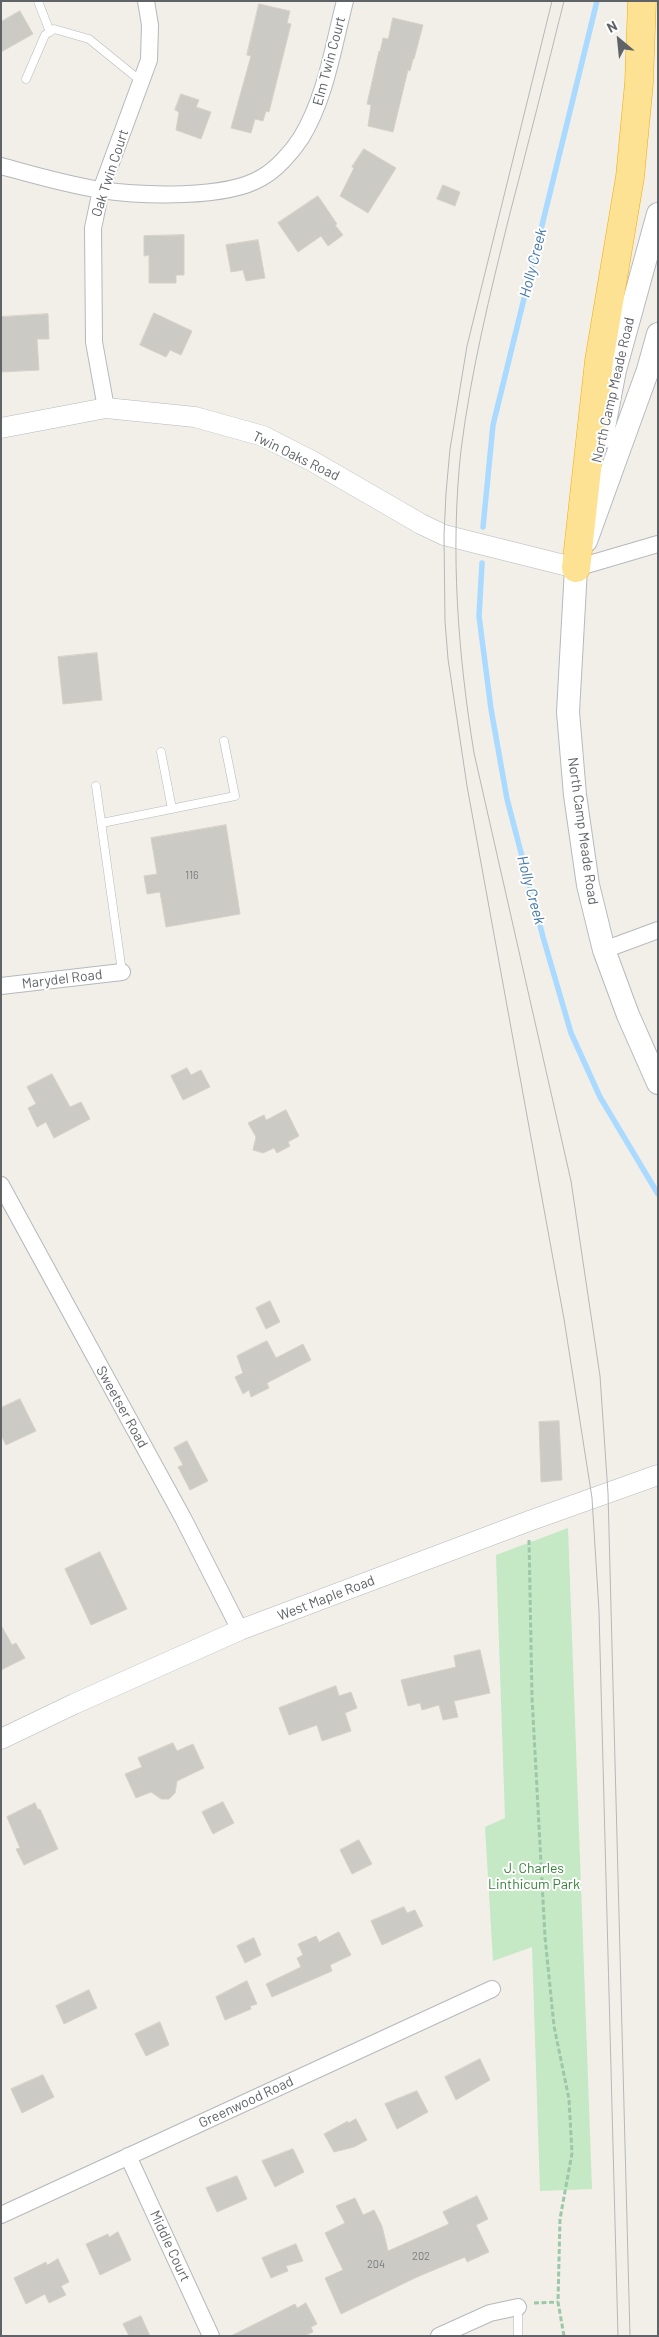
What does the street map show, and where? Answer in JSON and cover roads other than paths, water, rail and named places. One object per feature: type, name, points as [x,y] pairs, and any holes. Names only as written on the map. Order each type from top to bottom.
[{"type":"highway","points":[[576,568],[599,362],[630,176],[639,82],[642,1]]},
{"type":"main road","name":"North Camp Meade Road","points":[[658,214],[615,370],[576,568],[568,712],[575,795],[588,885],[604,950],[628,1015],[658,1083]]},
{"type":"main road","name":"North Camp Meade Road","points":[[576,568],[648,370],[658,334]]},
{"type":"street","name":"Oak Twin Court","points":[[106,408],[94,342],[93,228],[102,190],[149,60],[150,25],[146,1]]},
{"type":"street","name":"Elm Twin Court","points":[[1,166],[102,190],[210,194],[262,178],[283,160],[300,139],[314,113],[327,74],[345,1]]},
{"type":"street","name":"Twin Oaks Road","points":[[1,428],[106,408],[195,417],[263,436],[312,461],[421,524],[444,535],[576,568]]},
{"type":"street","points":[[576,568],[658,544]]},
{"type":"street","points":[[604,950],[658,930]]},
{"type":"street","name":"Marydel Road","points":[[1,986],[122,972]]},
{"type":"street","name":"Sweetser Road","points":[[1,1185],[183,1518],[240,1630]]},
{"type":"street","name":"West Maple Road","points":[[1,1739],[74,1704],[240,1630],[529,1521],[658,1475]]},
{"type":"street","name":"Greenwood Road","points":[[1,2215],[492,1989]]},
{"type":"street","name":"Middle Court","points":[[128,2156],[212,2336]]},
{"type":"street","points":[[439,2336],[490,2312],[518,2307]]},
{"type":"lane","points":[[38,1],[50,32]]},
{"type":"lane","points":[[26,79],[45,35],[54,29],[89,38],[142,82]]},
{"type":"lane","points":[[102,823],[235,796],[224,741]]},
{"type":"lane","points":[[161,752],[172,809]]},
{"type":"lane","points":[[96,786],[122,972]]},
{"type":"lane","points":[[518,2307],[518,2336]]},
{"type":"waterway","name":"Holly Creek","points":[[483,527],[493,425],[597,1]]},
{"type":"waterway","name":"Holly Creek","points":[[482,563],[479,616],[491,709],[507,799],[543,937],[571,1033],[600,1097],[658,1194]]},
{"type":"tram line","points":[[552,1],[467,346],[450,449],[446,493],[444,535],[445,621],[448,659],[467,786],[564,1319],[592,1498],[599,1611],[618,2336]]},
{"type":"tram line","points":[[564,1],[488,304],[465,420],[456,526],[457,602],[468,716],[474,753],[571,1181],[600,1376],[608,1493],[630,2336]]},
{"type":"park label","name":"J. Charles Linthicum Park","points":[[534,1876]]}]
